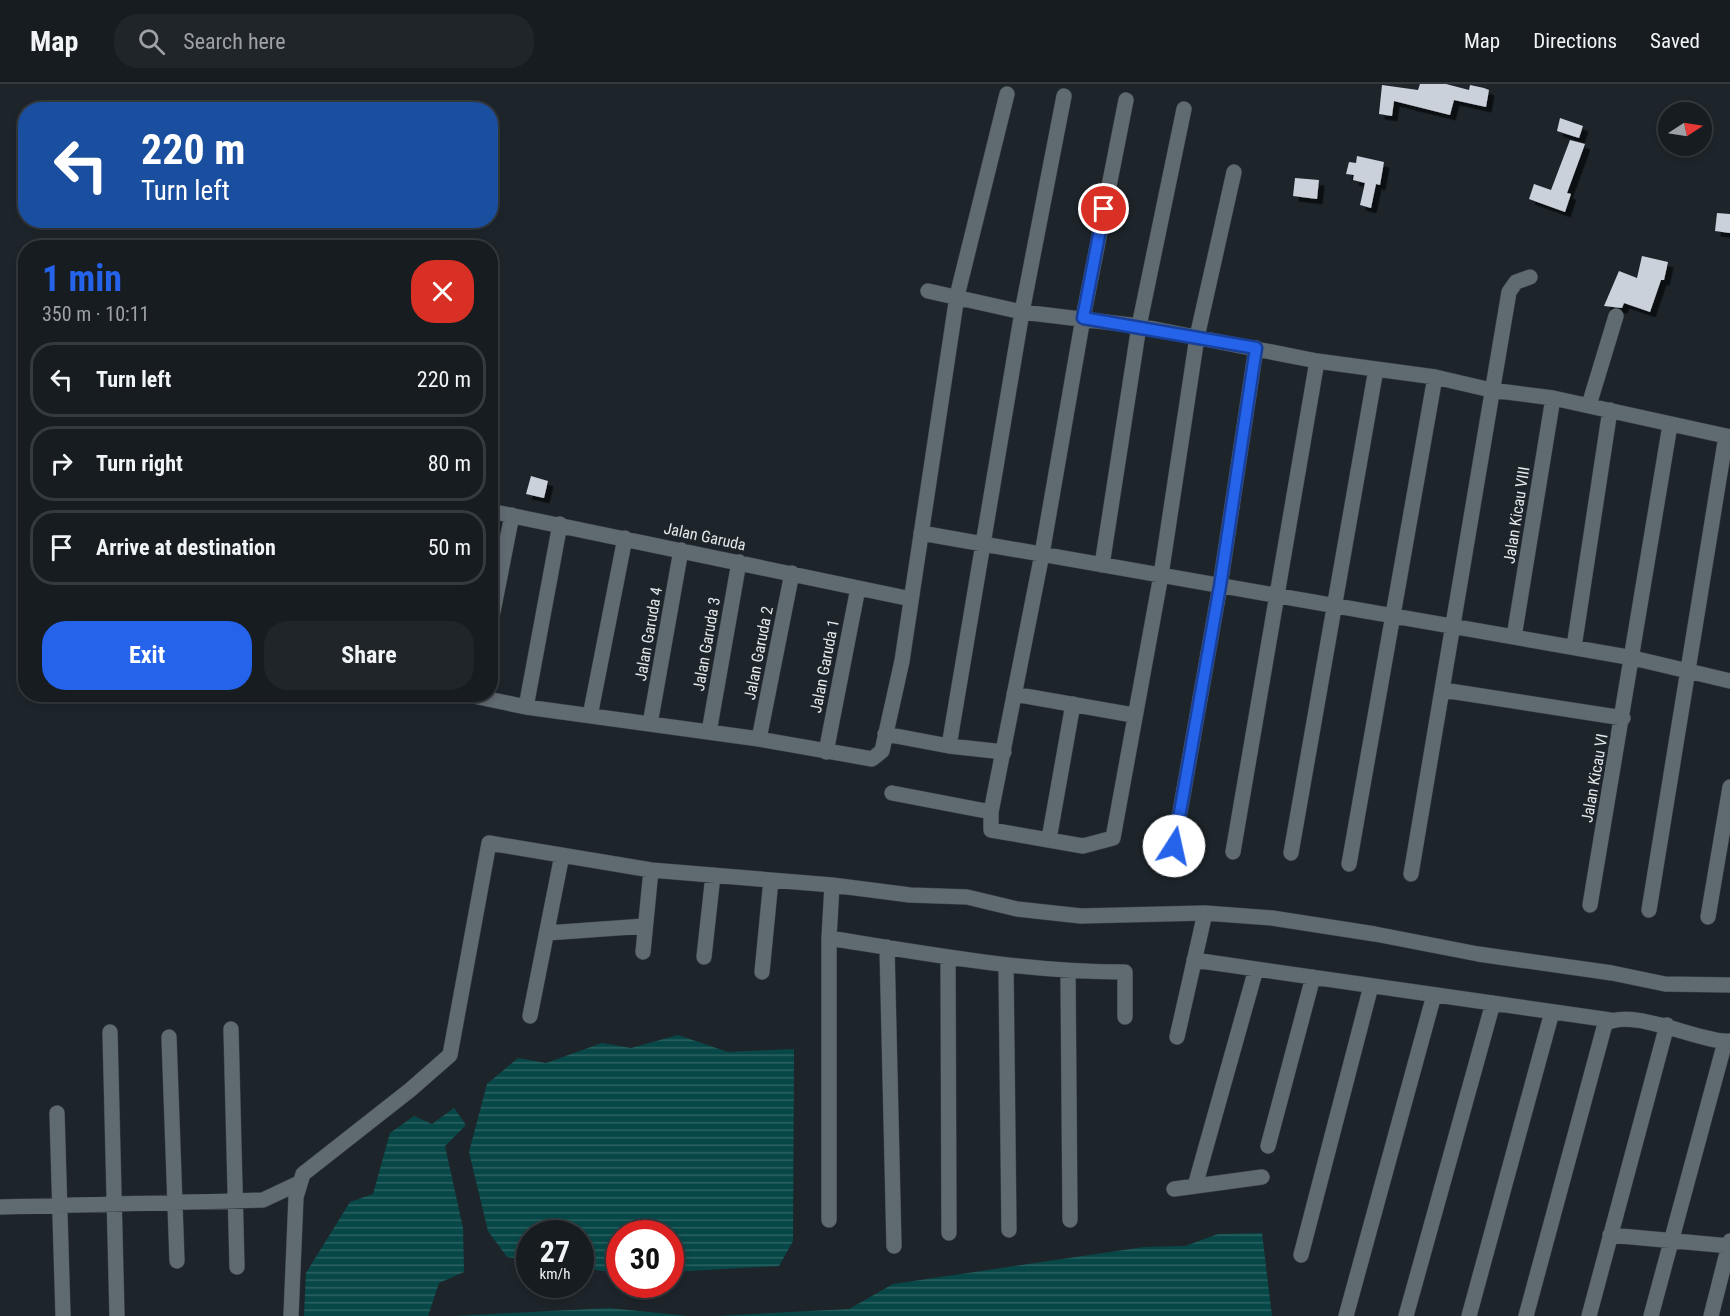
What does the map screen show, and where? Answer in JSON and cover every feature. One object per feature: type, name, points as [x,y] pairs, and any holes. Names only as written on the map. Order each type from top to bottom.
[{"type":"street","points":[[498,701],[526,707],[759,739],[872,759],[882,751],[902,661],[957,296],[1007,94]]},
{"type":"street","points":[[949,746],[1023,312],[1064,96]]},
{"type":"street","points":[[1126,100],[1083,318],[1042,554],[991,812],[991,830],[1083,846],[1113,838],[1133,715],[1161,575],[1197,337],[1234,172]]},
{"type":"street","points":[[1102,565],[1139,326],[1184,109]]},
{"type":"street","points":[[1411,874],[1455,627],[1491,390],[1509,292],[1516,282],[1530,277]]},
{"type":"street","points":[[928,291],[1023,312],[1139,326],[1317,361],[1435,377],[1491,390],[1553,398],[1728,436],[1649,910]]},
{"type":"street","points":[[1588,405],[1616,316]]},
{"type":"street","points":[[1174,846],[1220,586],[1256,348]]},
{"type":"street","points":[[1233,852],[1317,361]]},
{"type":"street","points":[[1291,853],[1376,369]]},
{"type":"street","points":[[1349,864],[1395,616],[1435,377]]},
{"type":"street","name":"Jalan Kicau VIII","points":[[1514,637],[1553,398]]},
{"type":"street","points":[[1574,647],[1610,410]]},
{"type":"street","name":"Jalan Kicau VI","points":[[1590,905],[1623,718],[1670,425]]},
{"type":"street","name":"Jalan Garuda","points":[[498,512],[911,599]]},
{"type":"street","points":[[498,586],[512,515]]},
{"type":"street","points":[[526,707],[560,524]]},
{"type":"street","points":[[921,533],[1633,657],[1730,681]]},
{"type":"street","points":[[590,716],[626,538]]},
{"type":"street","name":"Jalan Garuda 4","points":[[650,724],[681,550]]},
{"type":"street","name":"Jalan Garuda 3","points":[[709,732],[739,562]]},
{"type":"street","name":"Jalan Garuda 2","points":[[759,739],[792,573]]},
{"type":"street","name":"Jalan Garuda 1","points":[[826,752],[858,588]]},
{"type":"street","points":[[1443,690],[1623,718]]},
{"type":"street","points":[[1014,694],[1133,715]]},
{"type":"street","points":[[1049,839],[1073,704]]},
{"type":"street","points":[[885,734],[949,746],[1004,752]]},
{"type":"street","points":[[1708,917],[1730,787]]},
{"type":"street","points":[[892,793],[991,812]]},
{"type":"street","points":[[291,1316],[298,1190],[303,1174],[410,1090],[450,1055],[489,843],[651,870],[832,885],[910,895],[967,897],[1017,909],[1081,916],[1205,913],[1272,918],[1375,934],[1478,954],[1612,973],[1665,984],[1730,985]]},
{"type":"street","points":[[530,1016],[562,855]]},
{"type":"street","points":[[643,952],[651,870]]},
{"type":"street","points":[[704,957],[713,875]]},
{"type":"street","points":[[762,972],[771,880]]},
{"type":"street","points":[[829,1220],[829,938],[832,885]]},
{"type":"street","points":[[1177,1037],[1205,913]]},
{"type":"street","points":[[546,933],[645,926]]},
{"type":"street","points":[[829,938],[1006,966],[1068,972],[1125,972],[1125,1017]]},
{"type":"street","points":[[887,947],[894,1246]]},
{"type":"street","points":[[948,957],[949,1233]]},
{"type":"street","points":[[1194,960],[1610,1020],[1667,1025],[1728,1042],[1651,1316]]},
{"type":"street","points":[[1006,966],[1009,1230]]},
{"type":"street","points":[[1196,1186],[1256,969]]},
{"type":"street","points":[[1068,972],[1070,1220]]},
{"type":"street","points":[[1268,1146],[1313,977]]},
{"type":"street","points":[[1301,1255],[1371,986]]},
{"type":"street","points":[[1346,1316],[1434,995]]},
{"type":"street","points":[[1406,1316],[1493,1003]]},
{"type":"street","points":[[1469,1316],[1552,1012]]},
{"type":"street","points":[[1526,1316],[1605,1024],[1610,1020]]},
{"type":"street","points":[[1589,1316],[1667,1025]]},
{"type":"street","points":[[231,1029],[237,1267]]},
{"type":"street","points":[[110,1032],[117,1316]]},
{"type":"street","points":[[169,1037],[177,1261]]},
{"type":"street","points":[[57,1113],[63,1316]]},
{"type":"street","points":[[1174,1189],[1262,1178]]},
{"type":"street","points":[[0,1207],[263,1200],[298,1190]]},
{"type":"street","points":[[1610,1235],[1730,1244],[1712,1316]]},
{"type":"shaded area","points":[[678,1035],[728,1052],[794,1049],[793,1241],[779,1266],[684,1271],[684,1220],[606,1220],[606,1271],[594,1270],[594,1220],[516,1220],[516,1258],[507,1257],[488,1231],[469,1152],[487,1084],[518,1058],[546,1063],[602,1043],[631,1048]]},
{"type":"shaded area","points":[[454,1108],[466,1125],[445,1146],[463,1228],[464,1272],[439,1283],[428,1316],[304,1316],[306,1273],[350,1202],[373,1194],[390,1133],[414,1116],[432,1124]]},
{"type":"shaded area","points":[[1262,1233],[1272,1316],[714,1316],[849,1309],[893,1284],[1144,1247],[1185,1246],[1218,1234]]},
{"type":"shaded area","points":[[609,1308],[688,1316],[454,1316]]},
{"type":"building","points":[[1420,84],[1446,84],[1469,90],[1470,85],[1484,88],[1489,90],[1486,107],[1454,100],[1450,115],[1394,101],[1392,116],[1379,114],[1382,85],[1418,90]]},
{"type":"building","points":[[1560,118],[1583,126],[1579,138],[1557,131]]},
{"type":"building","points":[[1570,140],[1585,144],[1567,193],[1571,194],[1565,212],[1529,199],[1534,184],[1551,190]]},
{"type":"building","points":[[1357,156],[1384,162],[1380,185],[1376,184],[1371,208],[1360,205],[1365,183],[1353,180],[1354,175],[1346,174],[1349,162],[1356,163]]},
{"type":"building","points":[[1295,178],[1319,180],[1317,199],[1293,196]]},
{"type":"building","points":[[1717,213],[1730,214],[1730,233],[1715,231]]},
{"type":"building","points":[[1642,256],[1668,262],[1664,280],[1661,280],[1650,312],[1624,303],[1622,308],[1604,306],[1619,271],[1637,278]]},
{"type":"building","points":[[531,476],[548,481],[544,498],[526,494]]},
{"type":"route","points":[[1104,209],[1083,318],[1256,348],[1220,586],[1174,846]]}]
